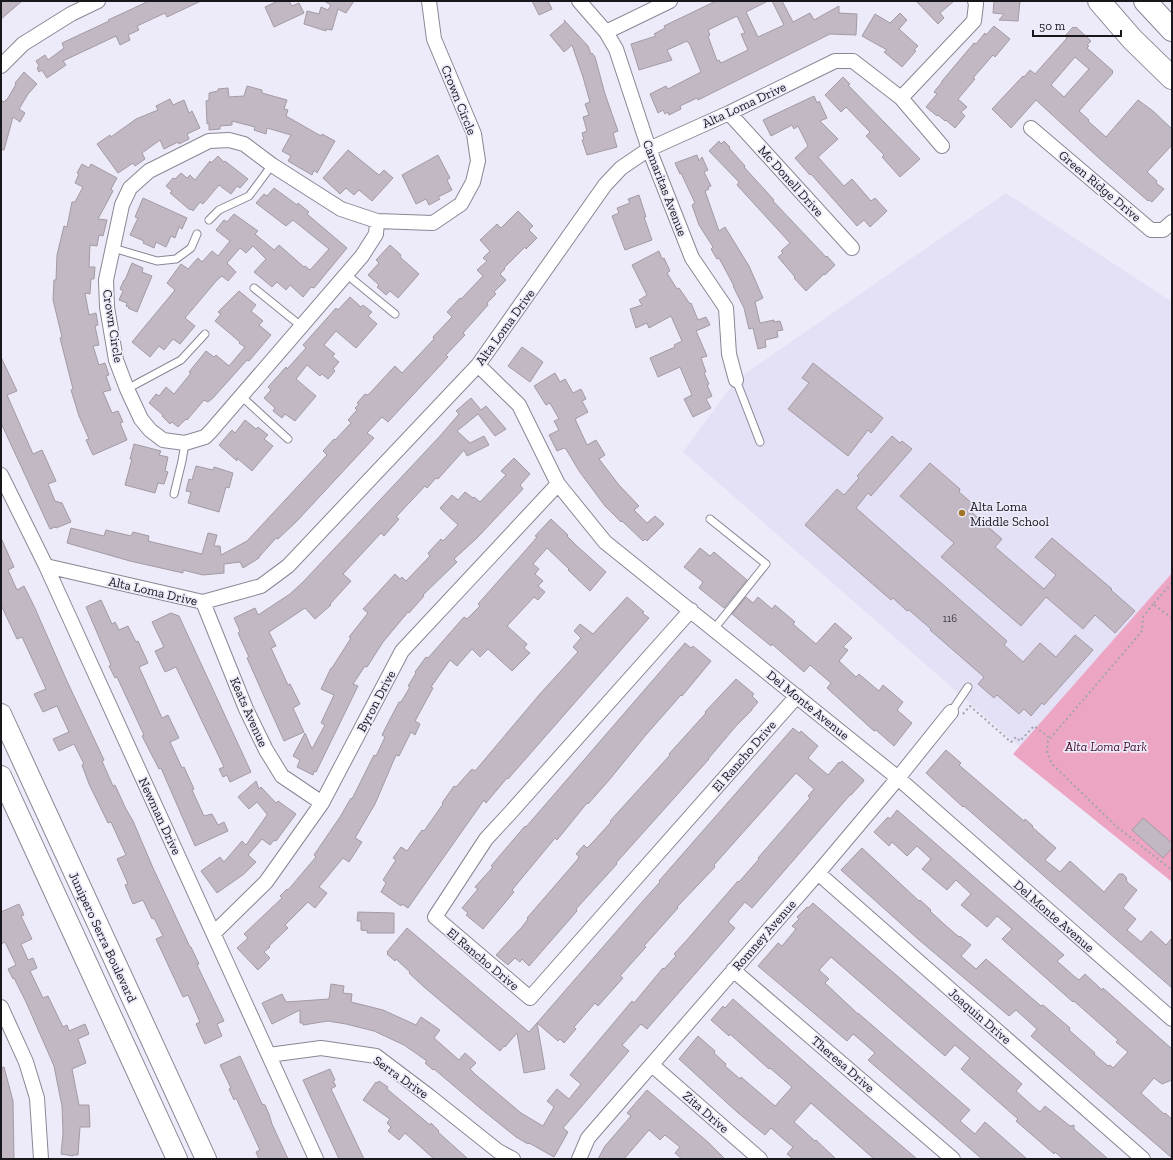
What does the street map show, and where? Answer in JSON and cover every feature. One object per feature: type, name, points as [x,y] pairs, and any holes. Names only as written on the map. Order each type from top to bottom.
[{"type":"main road","points":[[1099,1],[1132,39],[1172,78]]},
{"type":"main road","points":[[1145,1],[1172,30]]},
{"type":"main road","name":"Junipero Serra Boulevard","points":[[1,714],[206,1159]]},
{"type":"main road","name":"Junipero Serra Boulevard","points":[[1,776],[177,1159]]},
{"type":"street","points":[[1,66],[23,44],[71,14],[98,1]]},
{"type":"street","name":"Crown Circle","points":[[377,221],[376,234],[362,256],[211,431],[205,436],[185,443],[164,440],[150,430],[141,419],[116,360],[107,307],[106,280],[122,205],[130,188],[149,171],[209,141],[229,140],[244,144],[272,165],[341,209],[377,221],[433,223],[461,204],[473,182],[478,161],[478,133],[434,39],[429,1]]},
{"type":"street","name":"Camaritas Avenue","points":[[579,1],[606,32],[616,49],[649,149],[692,258],[726,308],[730,354],[736,380]]},
{"type":"street","points":[[606,32],[670,1]]},
{"type":"street","points":[[901,98],[974,22],[975,1]]},
{"type":"street","name":"Alta Loma Drive","points":[[46,566],[203,602],[260,586],[288,566],[478,366],[605,185],[621,168],[649,149],[730,113],[836,61],[853,61],[901,98],[942,146]]},
{"type":"street","name":"Mc Donell Drive","points":[[730,113],[852,248]]},
{"type":"street","name":"Green Ridge Drive","points":[[1031,128],[1151,230],[1162,230],[1172,222]]},
{"type":"street","name":"Del Monte Avenue","points":[[478,366],[519,405],[558,484],[605,542],[898,778],[1172,1019]]},
{"type":"street","name":"Newman Drive","points":[[1,476],[46,566],[270,1055],[316,1159]]},
{"type":"street","name":"Byron Drive","points":[[214,933],[266,882],[322,803],[402,651],[558,484]]},
{"type":"street","name":"Keats Avenue","points":[[203,602],[246,710],[266,750],[282,776],[322,803]]},
{"type":"street","name":"El Rancho Drive","points":[[691,610],[486,839],[435,917],[530,998],[797,696]]},
{"type":"street","name":"Romney Avenue","points":[[579,1159],[588,1138],[818,873],[951,712]]},
{"type":"street","name":"Joaquin Drive","points":[[818,873],[1143,1159]]},
{"type":"street","name":"Theresa Drive","points":[[733,970],[953,1159]]},
{"type":"street","points":[[1,1007],[26,1062],[37,1098],[41,1159]]},
{"type":"street","name":"Serra Drive","points":[[270,1055],[321,1048],[376,1056],[498,1151],[513,1159]]},
{"type":"street","name":"Zita Drive","points":[[652,1065],[760,1159]]},
{"type":"lane","points":[[209,220],[219,210],[249,196],[272,165]]},
{"type":"lane","points":[[113,248],[157,261],[176,259],[191,248],[197,234]]},
{"type":"lane","points":[[346,274],[395,314]]},
{"type":"lane","points":[[254,288],[301,326]]},
{"type":"lane","points":[[127,389],[181,360],[205,334]]},
{"type":"lane","points":[[736,380],[760,442]]},
{"type":"lane","points":[[241,396],[288,439]]},
{"type":"lane","points":[[174,494],[185,443]]},
{"type":"lane","points":[[710,519],[766,564],[714,629]]},
{"type":"lane","points":[[951,712],[968,687]]},
{"type":"path","points":[[1172,583],[1143,617],[1142,631],[1050,738],[1048,741],[1047,752],[1052,764],[1117,827],[1172,870]]},
{"type":"path","points":[[1153,604],[1172,618]]},
{"type":"path","points":[[951,712],[959,718],[970,706],[1011,742],[1016,737],[1020,741],[1034,726],[1050,738]]},
{"type":"shaded area","name":"Alta Loma Middle School","points":[[1006,193],[1172,302],[1172,573],[1020,747],[683,452],[736,380]]},
{"type":"green space","name":"Alta Loma Park","points":[[1172,573],[1172,882],[1013,754]]},
{"type":"building","points":[[1,1],[22,1],[1,19]]},
{"type":"building","points":[[149,1],[201,1],[167,17],[165,13],[137,26],[139,30],[128,35],[130,40],[120,45],[116,36],[63,61],[66,65],[47,78],[42,70],[39,72],[37,68],[39,66],[36,61],[45,55],[48,60],[64,48],[62,43]]},
{"type":"building","points":[[278,1],[289,1],[292,6],[299,3],[304,13],[274,27],[265,7]]},
{"type":"building","points":[[324,1],[354,1],[346,13],[338,9],[332,30],[326,29],[326,31],[304,24],[307,11],[319,14],[321,7],[328,10],[331,5]]},
{"type":"building","points":[[532,1],[548,1],[552,9],[539,15]]},
{"type":"building","points":[[716,1],[768,1],[746,12],[758,37],[784,25],[772,1],[782,1],[793,22],[810,13],[814,20],[839,6],[839,13],[857,14],[856,35],[830,34],[698,100],[697,98],[680,106],[681,109],[669,115],[668,112],[665,114],[663,110],[658,113],[650,94],[666,86],[668,89],[701,72],[687,41],[667,50],[672,60],[639,70],[631,44],[656,36],[654,34],[665,28],[664,26]],"holes":[[[737,16],[745,33],[741,34],[748,50],[721,63],[719,60],[717,61],[708,36],[710,35],[708,30]]]},
{"type":"building","points":[[916,1],[954,1],[940,13],[944,18],[938,24]]},
{"type":"building","points":[[994,1],[1020,1],[1018,21],[999,20],[1004,14],[993,13]]},
{"type":"building","points":[[900,13],[907,20],[899,29],[918,46],[914,50],[916,51],[902,67],[884,52],[887,50],[862,36],[875,14],[890,23]]},
{"type":"building","points":[[564,20],[588,46],[591,54],[592,53],[595,57],[605,94],[618,131],[613,133],[617,147],[587,155],[582,140],[584,140],[582,133],[587,131],[583,117],[589,115],[585,104],[590,102],[583,77],[572,45],[564,52],[550,35],[565,22]]},
{"type":"building","points":[[994,26],[1010,39],[995,57],[993,55],[973,78],[975,79],[958,99],[967,107],[961,112],[965,116],[955,128],[946,120],[945,121],[938,115],[937,116],[926,107],[937,94],[934,92],[942,81],[974,43],[976,44],[985,33],[986,35]]},
{"type":"building","points":[[1073,27],[1076,27],[1091,41],[1087,45],[1089,46],[1087,48],[1113,71],[1113,73],[1079,111],[1106,137],[1138,100],[1153,111],[1172,129],[1172,145],[1147,172],[1157,181],[1156,183],[1164,189],[1152,202],[1149,200],[1148,201],[1100,159],[1036,100],[1011,128],[992,109],[1030,70],[1035,74],[1067,38],[1065,36]],"holes":[[[1075,57],[1089,69],[1064,97],[1051,85]]]},
{"type":"building","points":[[24,72],[37,84],[28,94],[19,109],[25,113],[20,122],[13,117],[4,150],[1,150],[1,100],[4,102],[8,98],[16,84],[15,83]]},
{"type":"building","points":[[843,77],[850,84],[848,85],[920,159],[900,177],[882,157],[884,155],[866,136],[870,132],[846,107],[841,112],[825,95]]},
{"type":"building","points":[[247,86],[262,90],[262,93],[287,100],[284,109],[288,110],[286,116],[321,136],[322,134],[335,141],[317,173],[314,170],[312,175],[288,161],[291,156],[282,151],[291,135],[267,128],[266,134],[254,130],[255,127],[232,121],[232,125],[220,126],[220,129],[209,130],[209,123],[207,124],[206,101],[209,100],[209,93],[218,91],[218,89],[228,88],[229,97],[244,96]]},
{"type":"building","points":[[814,96],[817,103],[819,101],[827,118],[820,121],[838,139],[818,157],[844,186],[852,179],[871,201],[875,198],[887,211],[870,227],[864,220],[857,226],[795,158],[808,146],[798,126],[794,129],[792,125],[771,136],[763,120]]},
{"type":"building","points":[[170,99],[173,105],[184,100],[189,113],[192,111],[200,128],[187,134],[189,139],[179,144],[178,142],[164,149],[160,140],[142,153],[145,159],[135,166],[133,163],[118,173],[97,144],[110,135],[111,137],[136,119],[158,110],[156,106]]},
{"type":"building","points":[[719,141],[721,144],[724,141],[730,147],[729,148],[745,166],[744,167],[774,200],[773,201],[835,265],[806,291],[778,257],[783,253],[781,251],[790,243],[737,185],[739,182],[709,151]]},
{"type":"building","points":[[348,150],[379,175],[384,170],[393,178],[372,201],[359,190],[354,195],[346,188],[340,194],[323,178]]},
{"type":"building","points":[[438,155],[450,178],[447,180],[452,190],[438,197],[440,199],[429,205],[426,199],[416,204],[402,175]]},
{"type":"building","points":[[697,155],[699,161],[702,157],[708,170],[704,172],[711,186],[705,191],[719,231],[725,227],[749,266],[763,298],[755,302],[760,323],[774,320],[774,322],[780,321],[783,330],[777,331],[778,337],[765,340],[766,347],[758,349],[753,328],[749,329],[744,308],[734,286],[719,258],[717,259],[711,249],[713,247],[699,225],[692,205],[695,203],[675,163]]},
{"type":"building","points":[[218,156],[248,179],[240,188],[237,186],[231,194],[219,185],[203,204],[200,202],[193,211],[191,209],[190,210],[170,193],[172,191],[166,186],[173,178],[175,179],[181,173],[187,178],[190,175],[195,180],[210,161],[211,163]]},
{"type":"building","points":[[82,164],[89,168],[91,164],[117,178],[111,189],[113,191],[98,219],[107,220],[103,236],[99,235],[97,246],[90,245],[89,267],[95,267],[94,279],[91,279],[90,294],[85,293],[89,315],[96,313],[98,325],[95,326],[99,345],[93,346],[99,365],[105,363],[109,375],[106,376],[111,390],[103,392],[112,413],[118,411],[123,422],[120,423],[127,440],[93,455],[86,440],[89,439],[79,416],[71,390],[73,389],[60,338],[62,337],[53,300],[54,280],[56,280],[57,255],[64,226],[67,227],[72,202],[75,202],[83,187],[75,183],[79,174],[77,173]]},
{"type":"building","points":[[274,188],[297,205],[298,203],[309,212],[307,214],[347,248],[314,288],[311,287],[303,297],[290,285],[286,290],[277,282],[272,287],[254,272],[266,259],[253,246],[246,253],[240,248],[227,263],[236,272],[228,281],[222,276],[217,280],[185,318],[195,326],[180,344],[173,339],[164,350],[159,346],[150,357],[132,342],[175,290],[167,283],[181,264],[188,269],[198,258],[202,262],[212,251],[218,256],[230,241],[216,230],[224,220],[227,222],[234,214],[258,231],[255,234],[274,250],[279,245],[304,267],[305,266],[310,270],[329,249],[293,220],[286,226],[256,203],[264,194],[267,196]]},
{"type":"building","points":[[639,195],[646,217],[644,217],[652,240],[625,250],[612,216],[619,213],[617,208],[630,203],[628,199]]},
{"type":"building","points":[[143,198],[187,218],[182,229],[179,227],[175,238],[171,236],[166,247],[156,242],[154,248],[143,243],[144,241],[130,235],[138,218],[135,217]]},
{"type":"building","points":[[518,211],[533,226],[529,230],[537,238],[526,249],[525,247],[504,268],[505,269],[500,274],[506,280],[494,292],[496,294],[487,303],[488,305],[463,333],[465,335],[446,355],[448,357],[388,422],[382,417],[367,433],[374,438],[297,521],[278,539],[276,538],[259,558],[243,568],[240,562],[224,564],[224,573],[203,575],[183,570],[183,573],[130,561],[67,543],[71,528],[104,536],[106,530],[131,536],[133,532],[149,536],[148,541],[202,554],[208,533],[217,535],[214,546],[220,546],[221,555],[247,541],[327,455],[323,451],[351,423],[348,420],[357,410],[355,408],[359,404],[357,403],[365,394],[369,394],[395,366],[402,373],[434,339],[433,337],[452,317],[447,312],[483,276],[477,270],[487,261],[483,258],[490,251],[480,240],[497,224],[501,228]]},
{"type":"building","points":[[390,245],[401,255],[400,257],[419,274],[398,298],[390,291],[386,295],[377,287],[379,285],[368,275],[379,263],[376,260]]},
{"type":"building","points":[[659,251],[662,259],[664,258],[670,271],[667,273],[677,289],[679,288],[690,304],[691,303],[698,320],[706,317],[710,325],[696,331],[707,356],[701,358],[706,372],[704,373],[709,384],[707,385],[712,396],[706,399],[711,408],[693,417],[684,399],[692,395],[680,367],[658,377],[650,358],[675,347],[674,345],[682,341],[671,316],[649,328],[647,323],[636,328],[630,309],[642,305],[639,300],[647,295],[632,265]]},
{"type":"building","points":[[132,263],[143,268],[142,272],[152,276],[137,312],[128,308],[129,307],[126,306],[127,303],[119,300],[123,291],[120,289]]},
{"type":"building","points":[[239,291],[256,305],[251,311],[263,321],[259,325],[271,335],[249,361],[247,360],[213,398],[208,402],[204,400],[187,420],[186,419],[178,427],[172,422],[170,424],[162,416],[163,415],[149,403],[156,394],[159,396],[166,387],[174,394],[206,351],[214,357],[216,355],[229,366],[245,347],[215,321],[221,314],[218,312]]},
{"type":"building","points":[[350,297],[361,307],[363,305],[372,312],[368,316],[377,324],[356,348],[336,331],[324,345],[335,354],[332,356],[339,362],[333,369],[335,371],[328,379],[322,374],[320,376],[307,365],[296,379],[316,396],[295,421],[285,414],[282,418],[273,411],[275,408],[264,398],[271,390],[268,387],[306,348],[303,345],[336,308],[338,310]]},
{"type":"building","points":[[522,347],[543,362],[530,382],[508,366]]},
{"type":"building","points":[[1,357],[17,391],[7,395],[33,454],[42,450],[56,481],[48,484],[55,501],[62,503],[71,522],[56,528],[50,529],[1,423]]},
{"type":"building","points":[[813,363],[883,418],[871,433],[868,430],[848,456],[788,409],[809,383],[802,378]]},
{"type":"building","points":[[555,373],[560,382],[565,379],[573,393],[581,389],[586,399],[582,401],[588,412],[575,419],[587,445],[596,440],[605,455],[599,459],[619,485],[639,506],[634,510],[647,523],[655,516],[664,524],[647,541],[645,539],[643,541],[605,506],[579,471],[566,449],[564,448],[557,451],[549,435],[559,430],[554,421],[559,419],[550,403],[546,405],[534,386]]},
{"type":"building","points":[[471,398],[481,410],[486,406],[506,429],[495,436],[478,414],[457,431],[470,443],[484,436],[489,445],[467,456],[464,450],[438,479],[436,478],[427,488],[425,486],[396,517],[399,519],[384,536],[381,533],[343,574],[351,581],[330,604],[331,605],[315,619],[305,608],[269,632],[276,646],[271,648],[288,685],[290,684],[300,704],[293,708],[304,732],[284,741],[247,658],[249,657],[238,633],[240,631],[234,618],[255,608],[258,615],[290,594],[303,582],[440,436],[459,414],[456,411]]},
{"type":"building","points":[[245,420],[256,429],[258,427],[268,435],[264,439],[273,446],[252,471],[237,458],[237,461],[219,445],[232,430],[235,433]]},
{"type":"building","points":[[892,436],[900,443],[902,441],[912,449],[871,496],[868,493],[856,508],[1007,641],[1004,645],[1023,662],[1040,643],[1056,657],[1075,635],[1093,650],[1044,705],[1042,703],[1031,716],[1024,709],[1019,714],[997,695],[994,698],[978,684],[984,677],[909,610],[907,611],[893,598],[891,600],[805,525],[837,489],[844,495],[859,478],[857,476]]},
{"type":"building","points":[[134,444],[161,451],[159,455],[168,457],[165,471],[168,472],[164,484],[158,483],[155,493],[125,485],[132,459],[130,459]]},
{"type":"building","points":[[514,458],[530,474],[520,485],[523,489],[477,538],[454,559],[457,562],[423,595],[424,596],[409,613],[408,612],[383,642],[367,667],[365,666],[353,684],[358,686],[316,772],[314,771],[313,775],[297,767],[300,760],[293,756],[305,733],[312,749],[325,725],[321,723],[334,695],[321,689],[331,668],[351,638],[349,637],[368,613],[363,609],[395,574],[400,579],[402,577],[406,581],[430,556],[428,553],[441,539],[443,541],[458,525],[440,508],[452,495],[458,500],[465,492],[480,502],[506,475],[501,471]]},
{"type":"building","points":[[930,463],[960,489],[959,492],[974,505],[969,510],[1002,539],[995,547],[1044,589],[1056,575],[1035,557],[1052,538],[1112,589],[1111,590],[1135,611],[1115,633],[1095,615],[1083,629],[1046,597],[1021,626],[941,557],[954,543],[900,496]]},
{"type":"building","points":[[196,466],[213,470],[214,467],[233,473],[229,488],[226,487],[219,512],[188,503],[191,492],[186,491],[189,479],[192,480]]},
{"type":"building","points":[[551,519],[577,546],[606,572],[590,591],[547,548],[533,564],[539,569],[535,574],[543,581],[538,586],[545,592],[538,600],[534,597],[507,626],[527,644],[524,648],[530,653],[512,671],[488,649],[480,657],[472,649],[457,666],[450,660],[431,687],[433,688],[415,721],[420,724],[415,735],[411,732],[399,756],[396,755],[375,804],[355,838],[362,842],[349,862],[343,858],[319,887],[327,893],[315,908],[308,902],[285,925],[288,928],[264,952],[270,958],[258,970],[237,948],[248,938],[244,934],[282,898],[280,896],[287,889],[288,890],[316,857],[314,855],[351,798],[352,799],[374,755],[376,756],[385,737],[382,735],[387,725],[399,702],[401,702],[410,687],[408,686],[416,673],[415,672],[426,657],[428,658],[464,617],[467,619],[480,606],[478,604],[532,543],[537,537],[535,536]]},
{"type":"building","points":[[1,538],[14,567],[8,570],[17,590],[24,586],[34,606],[104,760],[102,761],[113,786],[115,785],[133,821],[153,868],[199,964],[197,965],[224,1021],[217,1024],[222,1036],[205,1044],[196,1024],[200,1022],[188,995],[183,997],[156,939],[163,936],[154,918],[152,919],[143,900],[133,904],[125,885],[128,884],[117,859],[126,855],[111,822],[108,823],[89,784],[82,765],[84,764],[74,744],[59,751],[53,739],[69,732],[57,706],[43,712],[34,694],[46,689],[22,637],[17,639],[1,605]]},
{"type":"building","points":[[700,548],[710,556],[714,552],[747,580],[724,608],[699,588],[703,582],[684,567]]},
{"type":"building","points":[[627,597],[644,612],[642,613],[649,618],[508,779],[507,778],[486,803],[484,800],[408,908],[402,904],[401,906],[381,892],[386,883],[383,880],[396,860],[393,858],[401,847],[407,851],[422,830],[424,831],[454,786],[456,787],[472,769],[475,771],[539,695],[578,652],[573,647],[581,638],[574,631],[580,624],[593,634]]},
{"type":"building","points":[[746,597],[753,603],[758,597],[772,609],[775,605],[795,622],[793,624],[816,644],[835,623],[852,638],[843,647],[848,650],[839,661],[856,677],[859,674],[879,691],[883,685],[903,702],[897,710],[912,723],[894,746],[876,730],[874,731],[827,688],[831,683],[810,665],[804,672],[772,644],[771,646],[732,614]]},
{"type":"building","points":[[101,600],[112,624],[115,622],[119,630],[128,626],[136,642],[138,641],[148,663],[139,667],[162,718],[168,715],[179,738],[170,742],[182,768],[184,767],[194,789],[192,790],[204,816],[212,814],[218,825],[224,822],[228,831],[195,846],[161,768],[159,769],[142,736],[144,735],[117,677],[115,678],[109,666],[111,665],[86,607]]},
{"type":"building","points":[[171,613],[179,616],[251,772],[230,782],[227,775],[223,777],[219,769],[224,767],[176,667],[165,672],[155,651],[164,647],[152,622]]},
{"type":"building","points":[[685,643],[691,648],[693,646],[711,661],[682,696],[681,695],[645,736],[610,779],[588,804],[587,803],[557,840],[555,838],[512,890],[514,892],[483,929],[466,915],[468,913],[462,908],[478,889],[475,887],[493,867],[491,866],[525,826],[526,827]]},
{"type":"building","points":[[736,679],[754,694],[752,696],[758,702],[752,710],[736,726],[709,759],[616,863],[617,864],[576,909],[577,911],[529,966],[522,959],[520,962],[515,958],[508,965],[496,955],[522,927],[528,919],[527,918],[578,859],[579,856],[576,854],[584,845],[587,848],[593,842],[670,755],[669,754],[706,713],[705,712]]},
{"type":"building","points":[[793,728],[799,733],[801,731],[818,746],[808,758],[828,775],[839,762],[840,763],[842,761],[864,780],[863,782],[752,908],[745,902],[728,922],[735,928],[647,1029],[641,1024],[622,1045],[629,1051],[563,1128],[568,1132],[554,1157],[516,1137],[434,1069],[433,1070],[425,1063],[427,1061],[404,1045],[374,1031],[346,1024],[328,1021],[303,1025],[303,1023],[300,1023],[300,1010],[272,1024],[262,1003],[282,994],[286,1002],[329,999],[331,984],[344,986],[343,993],[352,994],[351,1002],[383,1010],[416,1025],[421,1017],[440,1030],[434,1038],[459,1060],[465,1053],[476,1063],[470,1069],[476,1075],[521,1113],[543,1126],[554,1107],[547,1101],[557,1089],[569,1099],[581,1084],[570,1075],[632,1001],[634,1003],[663,968],[664,969],[676,956],[674,954],[759,859],[758,858],[810,798],[808,796],[814,789],[796,773],[714,865],[715,867],[677,907],[678,908],[644,946],[646,947],[620,976],[623,978],[598,1006],[595,1003],[574,1027],[576,1029],[564,1043],[560,1039],[558,1041],[537,1023]]},
{"type":"building","points":[[946,750],[961,763],[959,765],[1024,821],[1025,819],[1056,848],[1045,860],[1060,872],[1070,861],[1104,892],[1119,874],[1123,874],[1126,877],[1127,882],[1137,890],[1123,908],[1136,919],[1127,930],[1141,942],[1151,931],[1166,945],[1172,938],[1172,988],[964,806],[963,807],[926,773]]},
{"type":"building","points":[[256,781],[259,789],[261,787],[276,803],[278,801],[296,814],[276,841],[274,840],[270,845],[262,839],[248,855],[256,862],[244,874],[217,893],[201,871],[220,857],[224,862],[242,841],[246,845],[267,815],[267,813],[257,802],[249,809],[238,797]]},
{"type":"building","points":[[897,810],[1064,955],[1057,961],[1075,977],[1079,980],[1085,974],[1172,1049],[1172,1080],[1162,1084],[1154,1078],[1141,1093],[1164,1114],[1165,1113],[1172,1119],[1172,1158],[1031,1036],[1037,1029],[1016,1010],[1009,1016],[918,939],[841,870],[862,848],[919,901],[920,900],[931,910],[930,911],[944,924],[971,945],[961,956],[976,969],[986,959],[1041,1006],[1043,1005],[1070,1028],[1069,1030],[1108,1066],[1110,1065],[1113,1068],[1128,1052],[1116,1042],[1118,1040],[1002,939],[1012,929],[997,916],[987,927],[961,905],[971,894],[956,880],[947,890],[922,869],[931,859],[917,846],[907,856],[892,842],[889,846],[874,832],[888,817],[890,819]]},
{"type":"building","points":[[1143,818],[1172,843],[1172,848],[1163,858],[1132,830]]},
{"type":"building","points":[[813,903],[1022,1084],[1016,1091],[1036,1109],[1040,1112],[1045,1106],[1070,1126],[1074,1125],[1074,1129],[1108,1159],[1063,1159],[1055,1152],[1054,1154],[1016,1121],[1018,1119],[961,1069],[970,1058],[955,1045],[945,1056],[831,957],[819,970],[829,979],[825,983],[858,1014],[970,1110],[960,1121],[975,1134],[985,1122],[1027,1159],[982,1159],[868,1060],[875,1053],[858,1038],[853,1034],[847,1041],[758,966],[778,943],[782,946],[796,929],[792,926],[799,919],[797,917]]},
{"type":"building","points":[[19,904],[24,915],[21,916],[32,939],[21,944],[28,960],[33,958],[37,968],[30,971],[43,998],[48,996],[63,1027],[67,1025],[69,1031],[85,1024],[89,1034],[78,1039],[86,1063],[72,1069],[79,1105],[89,1105],[90,1127],[80,1127],[78,1155],[73,1156],[61,1154],[63,1133],[62,1106],[54,1066],[26,1002],[8,969],[16,965],[5,942],[1,944],[1,912]]},
{"type":"building","points":[[358,912],[394,913],[394,933],[367,933],[368,931],[361,930],[361,921],[357,921]]},
{"type":"building","points":[[407,928],[529,1032],[537,1023],[545,1069],[524,1073],[517,1033],[500,1051],[424,987],[396,959],[395,961],[387,954],[387,952]]},
{"type":"building","points":[[733,999],[917,1159],[874,1159],[811,1103],[794,1122],[836,1159],[793,1159],[787,1154],[793,1147],[771,1128],[765,1135],[737,1112],[679,1059],[698,1036],[715,1051],[714,1053],[726,1064],[725,1066],[740,1079],[741,1077],[775,1106],[792,1087],[770,1068],[769,1069],[730,1034],[729,1036],[711,1020],[723,1006],[725,1008]]},
{"type":"building","points":[[240,1056],[262,1104],[265,1105],[288,1159],[259,1159],[256,1152],[260,1150],[236,1098],[234,1100],[229,1089],[231,1088],[220,1065]]},
{"type":"building","points":[[4,1067],[13,1101],[14,1159],[1,1159],[1,1068]]},
{"type":"building","points":[[330,1069],[336,1086],[331,1089],[364,1159],[339,1159],[303,1080]]},
{"type":"building","points":[[379,1081],[388,1087],[387,1089],[430,1125],[431,1123],[439,1131],[438,1132],[468,1159],[434,1159],[405,1133],[399,1140],[388,1131],[391,1127],[387,1123],[390,1119],[363,1100],[376,1082],[378,1083]]},
{"type":"building","points":[[647,1090],[709,1143],[725,1159],[682,1159],[675,1153],[680,1147],[665,1135],[660,1140],[649,1130],[624,1159],[598,1159],[605,1146],[631,1116],[627,1113]]},
{"type":"place","name":"Alta Loma Middle School","points":[[962,513]]}]
